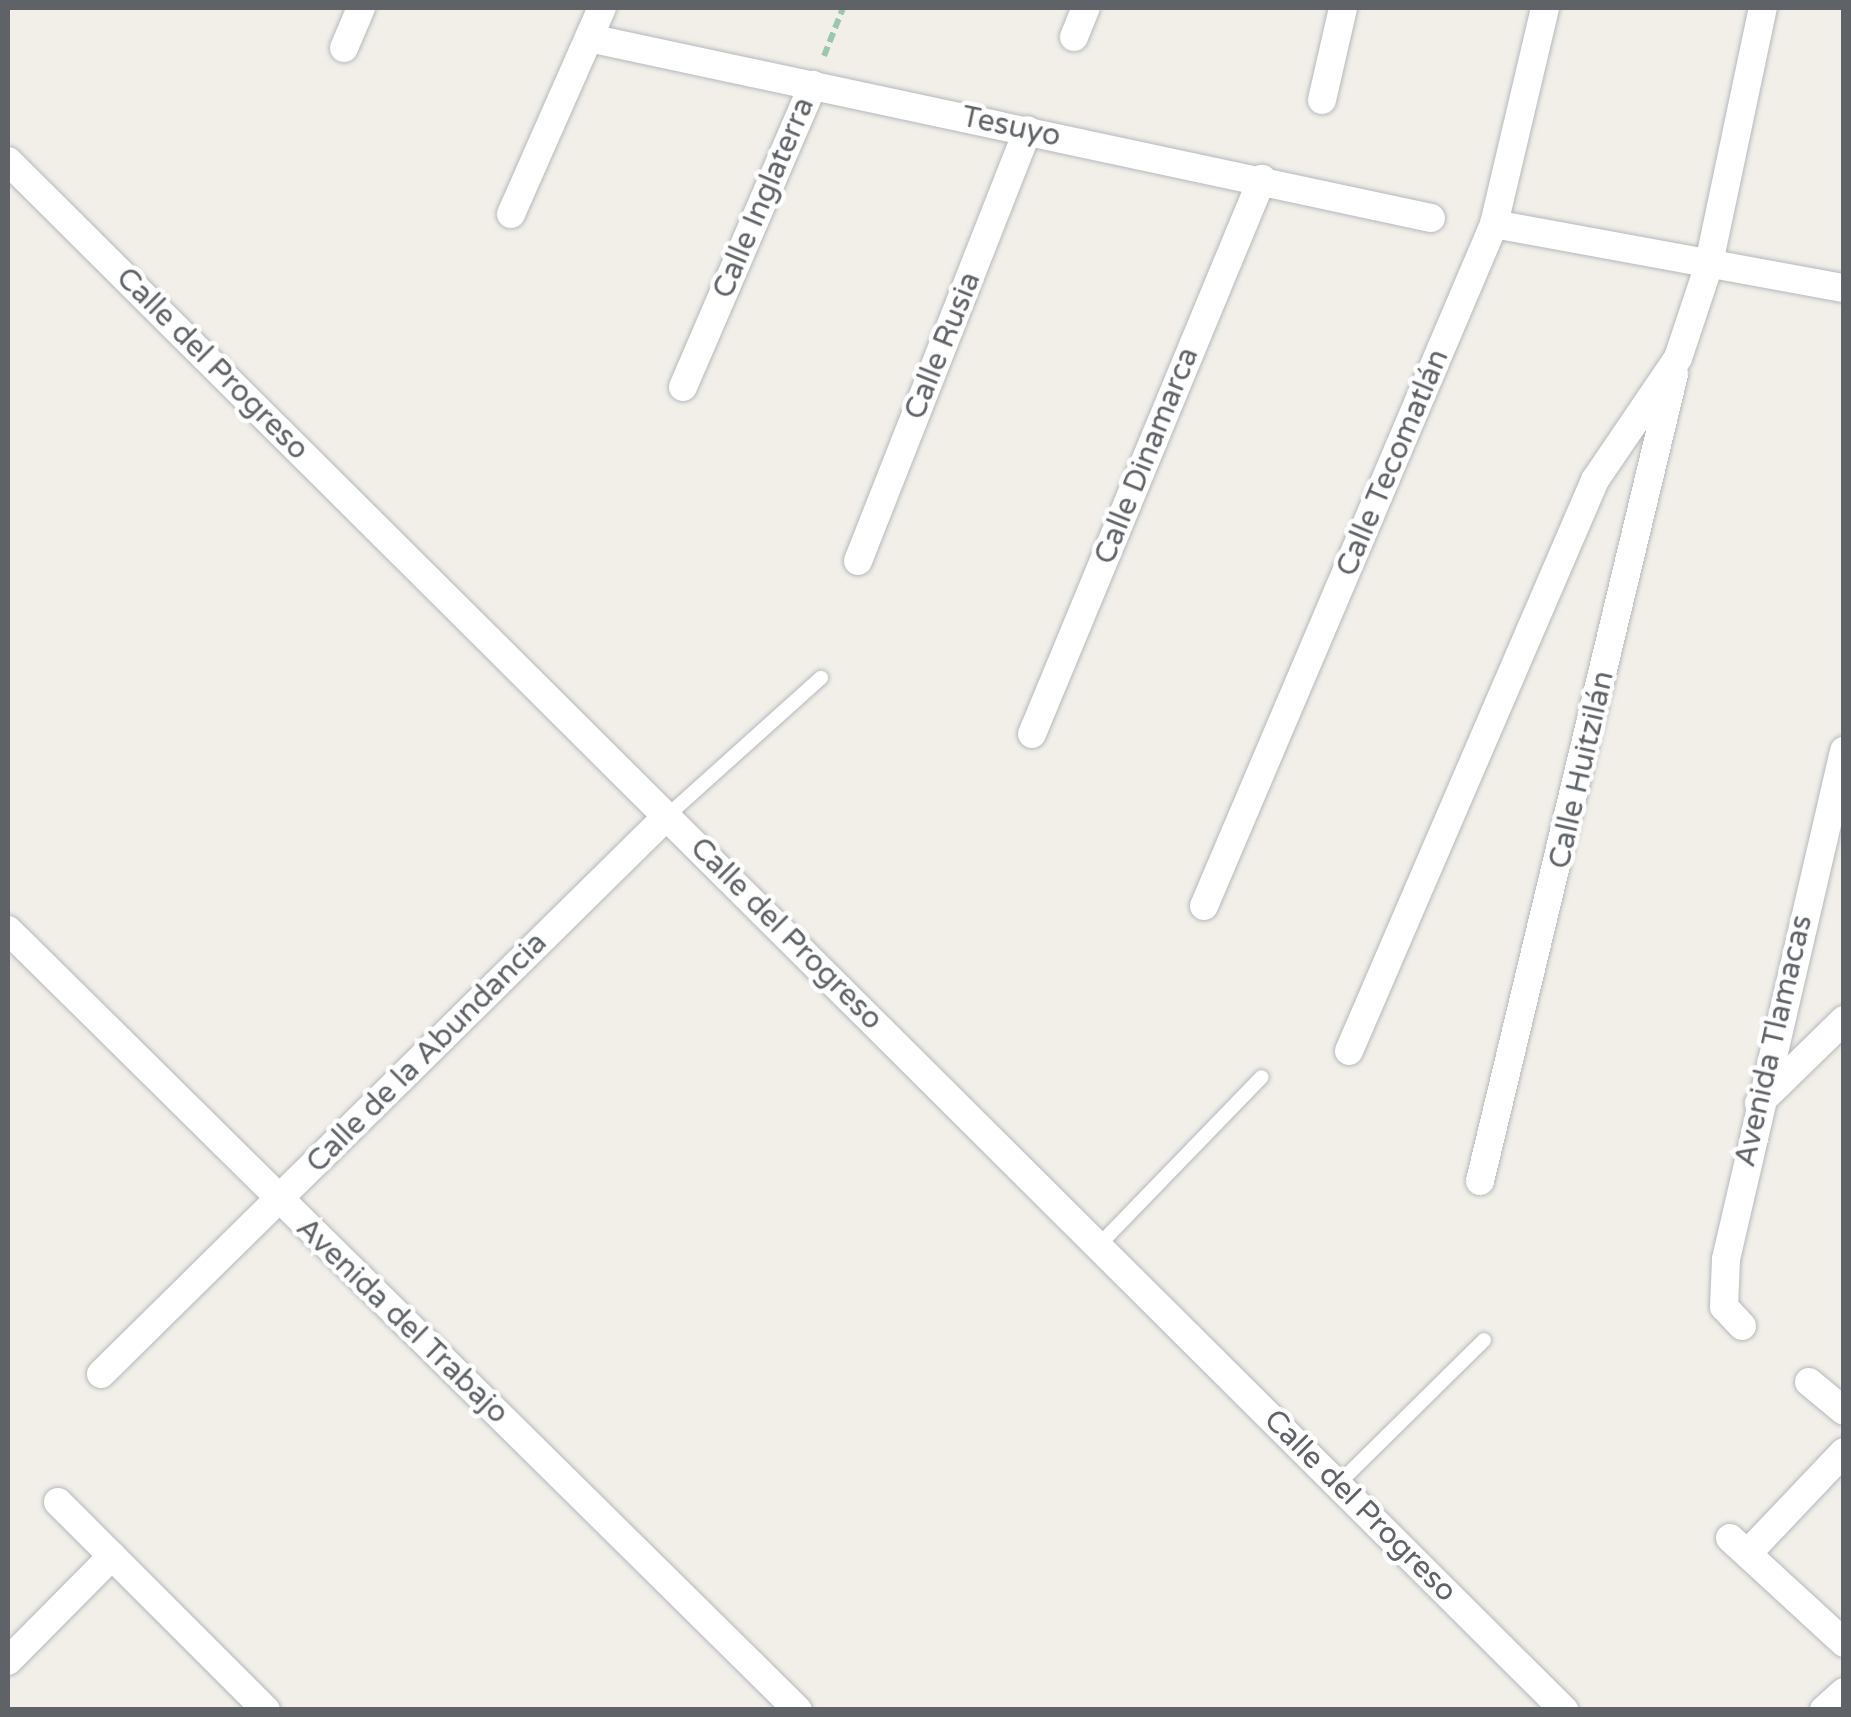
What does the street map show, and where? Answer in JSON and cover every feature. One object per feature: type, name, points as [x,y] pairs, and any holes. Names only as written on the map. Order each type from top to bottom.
[{"type":"street","points":[[344,48],[361,8]]},
{"type":"street","points":[[511,214],[602,8]]},
{"type":"street","points":[[1074,38],[1086,8]]},
{"type":"street","points":[[1322,100],[1342,8]]},
{"type":"street","name":"Calle Tecomatlán","points":[[1204,906],[1494,224],[1545,8]]},
{"type":"street","name":"Calle Huitzilán","points":[[1480,1181],[1678,358],[1708,268],[1763,8]]},
{"type":"street","name":"Tesuyo","points":[[589,38],[1432,218]]},
{"type":"street","name":"Calle Inglaterra","points":[[683,386],[813,85]]},
{"type":"street","name":"Calle Rusia","points":[[858,560],[1028,130]]},
{"type":"street","name":"Calle del Progreso","points":[[8,161],[1564,1710]]},
{"type":"street","name":"Calle Dinamarca","points":[[1032,734],[1262,179]]},
{"type":"street","points":[[1494,224],[1708,268],[1844,288]]},
{"type":"street","name":"Calle Huitzilán","points":[[1349,1051],[1595,480],[1678,358]]},
{"type":"street","name":"Avenida Tlamacas","points":[[1742,1326],[1724,1307],[1722,1282],[1758,1104],[1844,751]]},
{"type":"street","name":"Calle de la Abundancia","points":[[101,1374],[667,816]]},
{"type":"street","name":"Avenida del Trabajo","points":[[8,930],[798,1710]]},
{"type":"street","points":[[1758,1104],[1844,1020]]},
{"type":"street","points":[[1809,1382],[1844,1411]]},
{"type":"street","points":[[1844,1452],[1739,1546],[1844,1642]]},
{"type":"street","points":[[58,1502],[255,1706]]},
{"type":"street","points":[[8,1661],[112,1556]]},
{"type":"street","points":[[1824,1710],[1844,1692]]},
{"type":"lane","points":[[667,816],[821,678]]},
{"type":"lane","points":[[1098,1246],[1262,1077]]},
{"type":"lane","points":[[1338,1484],[1484,1340]]},
{"type":"path","name":"Calle Inglaterra","points":[[813,85],[843,8]]}]
